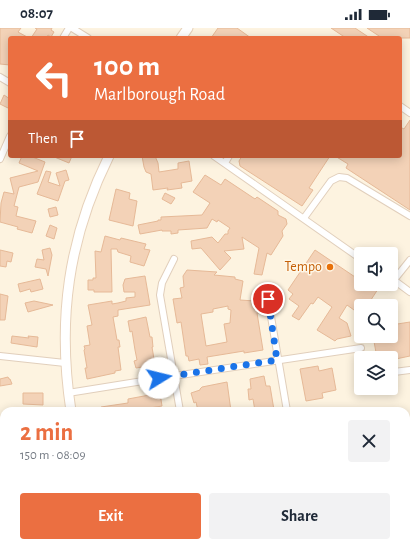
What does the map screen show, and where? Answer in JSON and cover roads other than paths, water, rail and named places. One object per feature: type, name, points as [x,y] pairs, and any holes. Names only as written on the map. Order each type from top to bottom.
[{"type":"street","points":[[72,28],[85,36]]},
{"type":"street","points":[[0,159],[8,141]]},
{"type":"street","points":[[70,407],[65,363],[65,318],[72,263],[80,228],[90,199],[108,158]]},
{"type":"street","points":[[217,158],[354,253]]},
{"type":"street","points":[[225,163],[228,158]]},
{"type":"street","points":[[304,218],[331,181],[339,177],[347,178],[410,216]]},
{"type":"street","points":[[174,259],[162,283],[160,295],[179,407]]},
{"type":"street","points":[[398,273],[410,260]]},
{"type":"street","points":[[398,283],[410,292]]},
{"type":"street","points":[[268,299],[277,360],[286,407]]},
{"type":"street","points":[[68,393],[361,348]]},
{"type":"street","points":[[0,356],[65,363]]},
{"type":"street","points":[[398,372],[410,370]]},
{"type":"place","name":"Tempo","points":[[330,267]]}]
